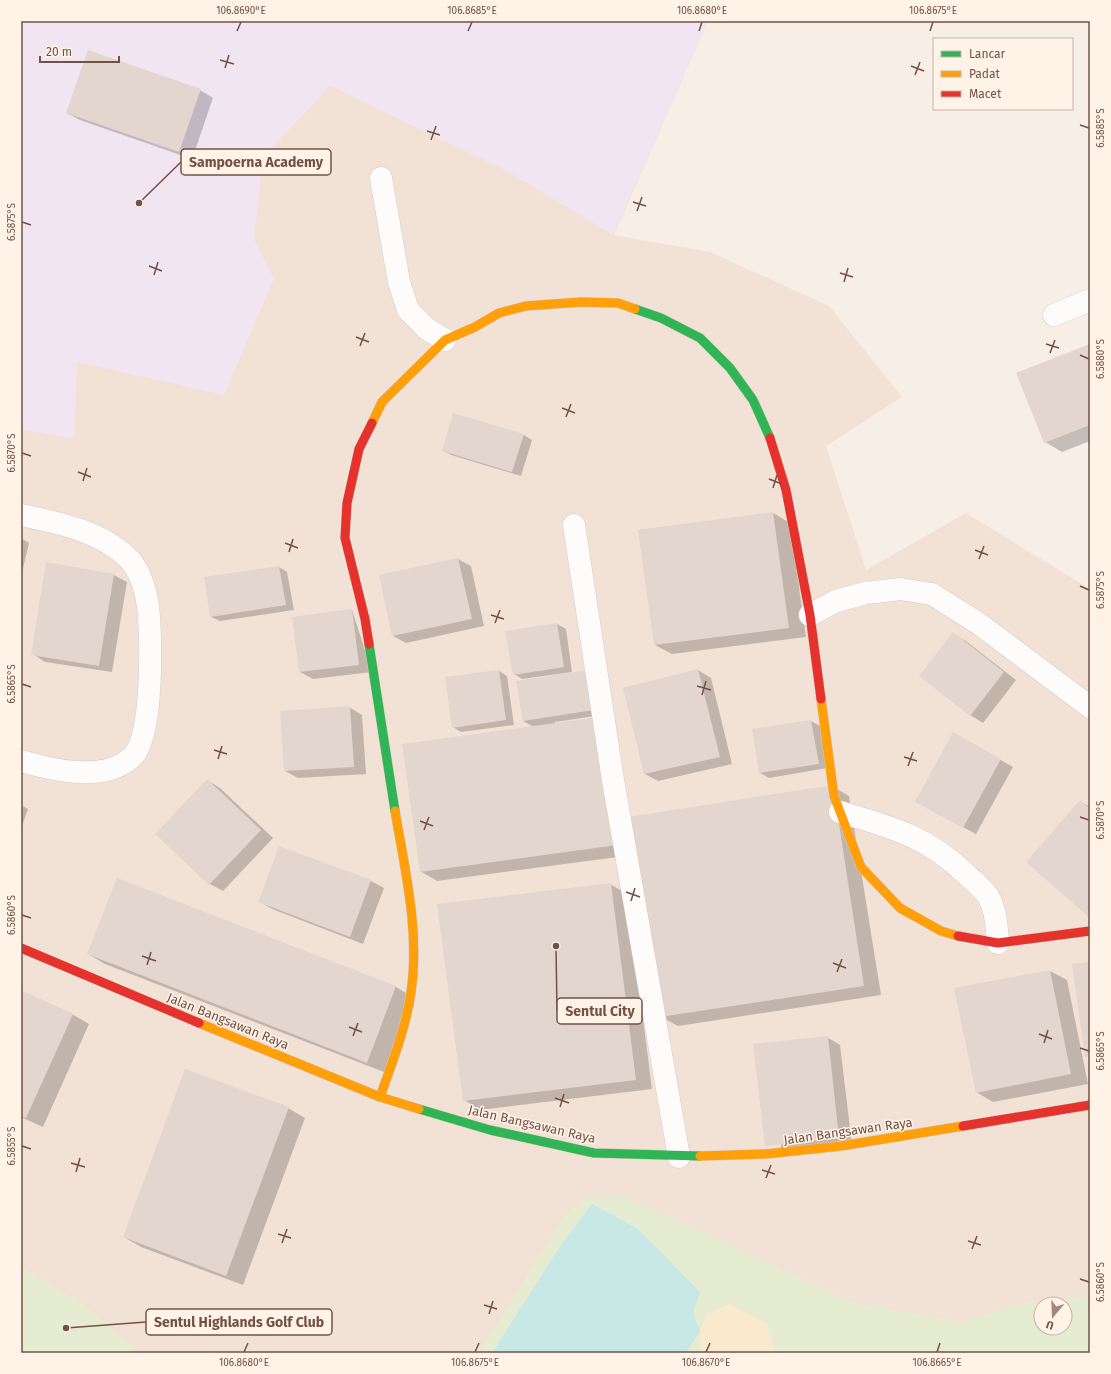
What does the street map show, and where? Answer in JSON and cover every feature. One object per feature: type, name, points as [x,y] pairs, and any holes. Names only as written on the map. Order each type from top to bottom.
[{"type":"street","points":[[381,178],[399,282],[408,310],[427,329],[445,340]]},
{"type":"street","points":[[1054,315],[1090,300]]},
{"type":"street","points":[[380,1097],[400,1040],[411,993],[413,952],[410,909],[367,627],[345,538],[347,504],[359,449],[382,402],[445,340],[475,327],[499,313],[526,306],[581,302],[618,303],[661,318],[700,338],[730,368],[753,400],[772,444],[786,490],[810,616],[834,796],[861,867],[900,908],[941,931],[966,939],[998,943],[1090,931]]},
{"type":"street","points":[[21,515],[64,524],[96,537],[115,548],[130,560],[138,572],[148,605],[150,673],[146,721],[140,747],[132,757],[119,765],[98,772],[73,772],[48,768],[21,761]]},
{"type":"street","points":[[574,525],[613,780],[679,1157]]},
{"type":"street","points":[[810,616],[836,601],[866,593],[900,589],[932,594],[978,622],[1090,707]]},
{"type":"street","points":[[840,812],[886,825],[925,841],[948,857],[988,896],[997,921],[998,943]]},
{"type":"street","name":"Jalan Bangsawan Raya","points":[[21,948],[208,1027],[380,1097],[490,1130],[594,1153],[679,1157],[766,1154],[841,1146],[1090,1105]]},
{"type":"shaded area","points":[[21,21],[708,21],[614,235],[710,252],[829,306],[902,397],[826,446],[866,570],[966,513],[1090,589],[1090,1353],[21,1353]]},
{"type":"shaded area","points":[[21,21],[708,21],[613,235],[507,171],[330,86],[263,157],[254,239],[274,279],[224,395],[77,362],[74,439],[21,429]]},
{"type":"green space","points":[[624,1196],[748,1253],[849,1302],[962,1322],[1033,1302],[1033,1336],[1073,1336],[1073,1298],[1090,1296],[1090,1353],[479,1353],[564,1216],[589,1197]]},
{"type":"green space","points":[[21,1267],[83,1304],[140,1353],[21,1353]]},
{"type":"sand","points":[[730,1304],[767,1324],[774,1352],[701,1353],[700,1331],[707,1314]]},
{"type":"water","points":[[592,1204],[638,1229],[700,1292],[693,1313],[700,1331],[686,1353],[492,1353],[561,1245]]},
{"type":"building","points":[[88,50],[201,89],[179,152],[66,113]]},
{"type":"building","points":[[1090,344],[1090,425],[1044,443],[1016,373]]},
{"type":"building","points":[[453,413],[524,434],[512,472],[442,451]]},
{"type":"building","points":[[773,512],[789,628],[654,645],[638,530]]},
{"type":"building","points":[[458,558],[472,619],[392,636],[379,575]]},
{"type":"building","points":[[46,562],[114,574],[99,666],[31,655]]},
{"type":"building","points":[[279,566],[286,605],[210,617],[204,577]]},
{"type":"building","points":[[352,609],[359,665],[299,672],[292,617]]},
{"type":"building","points":[[557,623],[564,667],[513,675],[505,631]]},
{"type":"building","points":[[953,632],[1004,672],[970,716],[919,676]]},
{"type":"building","points":[[698,669],[720,757],[644,774],[623,688]]},
{"type":"building","points":[[499,670],[506,720],[452,728],[445,677]]},
{"type":"building","points":[[587,670],[594,710],[523,721],[516,681]]},
{"type":"building","points":[[350,706],[354,767],[284,771],[280,711]]},
{"type":"building","points":[[599,717],[617,845],[420,872],[402,744]]},
{"type":"building","points":[[811,720],[819,764],[759,773],[752,729]]},
{"type":"building","points":[[953,732],[1001,759],[963,828],[915,802]]},
{"type":"building","points":[[207,779],[261,830],[209,885],[155,834]]},
{"type":"building","points":[[833,785],[864,986],[660,1017],[628,817]]},
{"type":"building","points":[[1080,800],[1090,809],[1090,918],[1026,862]]},
{"type":"building","points":[[279,846],[371,880],[350,937],[258,902]]},
{"type":"building","points":[[117,878],[396,986],[367,1063],[87,954]]},
{"type":"building","points":[[611,883],[636,1080],[463,1101],[437,904]]},
{"type":"building","points":[[1090,962],[1090,1057],[1085,1057],[1072,964]]},
{"type":"building","points":[[1050,970],[1071,1074],[976,1093],[954,988]]},
{"type":"building","points":[[21,990],[73,1014],[26,1118],[21,1116]]},
{"type":"building","points":[[828,1036],[839,1138],[765,1146],[753,1044]]},
{"type":"building","points":[[185,1069],[289,1107],[226,1276],[123,1237]]},
{"type":"traffic: fast","points":[[635,309],[661,318],[700,338],[730,368],[753,400],[770,438]]},
{"type":"traffic: fast","points":[[369,644],[395,811]]},
{"type":"traffic: fast","points":[[419,1109],[490,1130],[594,1153],[700,1156]]},
{"type":"traffic: slow","points":[[372,423],[382,402],[445,340],[475,327],[499,313],[526,306],[581,302],[618,303],[635,309]]},
{"type":"traffic: slow","points":[[821,699],[834,796],[861,867],[900,908],[941,931],[958,936]]},
{"type":"traffic: slow","points":[[380,1097],[406,1019],[411,992],[413,969],[413,924],[407,878],[395,811]]},
{"type":"traffic: slow","points":[[199,1023],[380,1097],[419,1109]]},
{"type":"traffic: slow","points":[[700,1156],[766,1154],[841,1146],[963,1126]]},
{"type":"traffic: jam","points":[[369,644],[365,619],[345,538],[347,503],[359,449],[372,423]]},
{"type":"traffic: jam","points":[[770,438],[786,490],[810,615],[821,699]]},
{"type":"traffic: jam","points":[[958,936],[998,943],[1090,931]]},
{"type":"traffic: jam","points":[[21,948],[199,1023]]},
{"type":"traffic: jam","points":[[963,1126],[1090,1105]]},
{"type":"place","name":"Sampoerna Academy","points":[[139,203]]},
{"type":"place","name":"Sentul City","points":[[556,946]]},
{"type":"place","name":"Sentul Highlands Golf Club","points":[[66,1328]]}]
